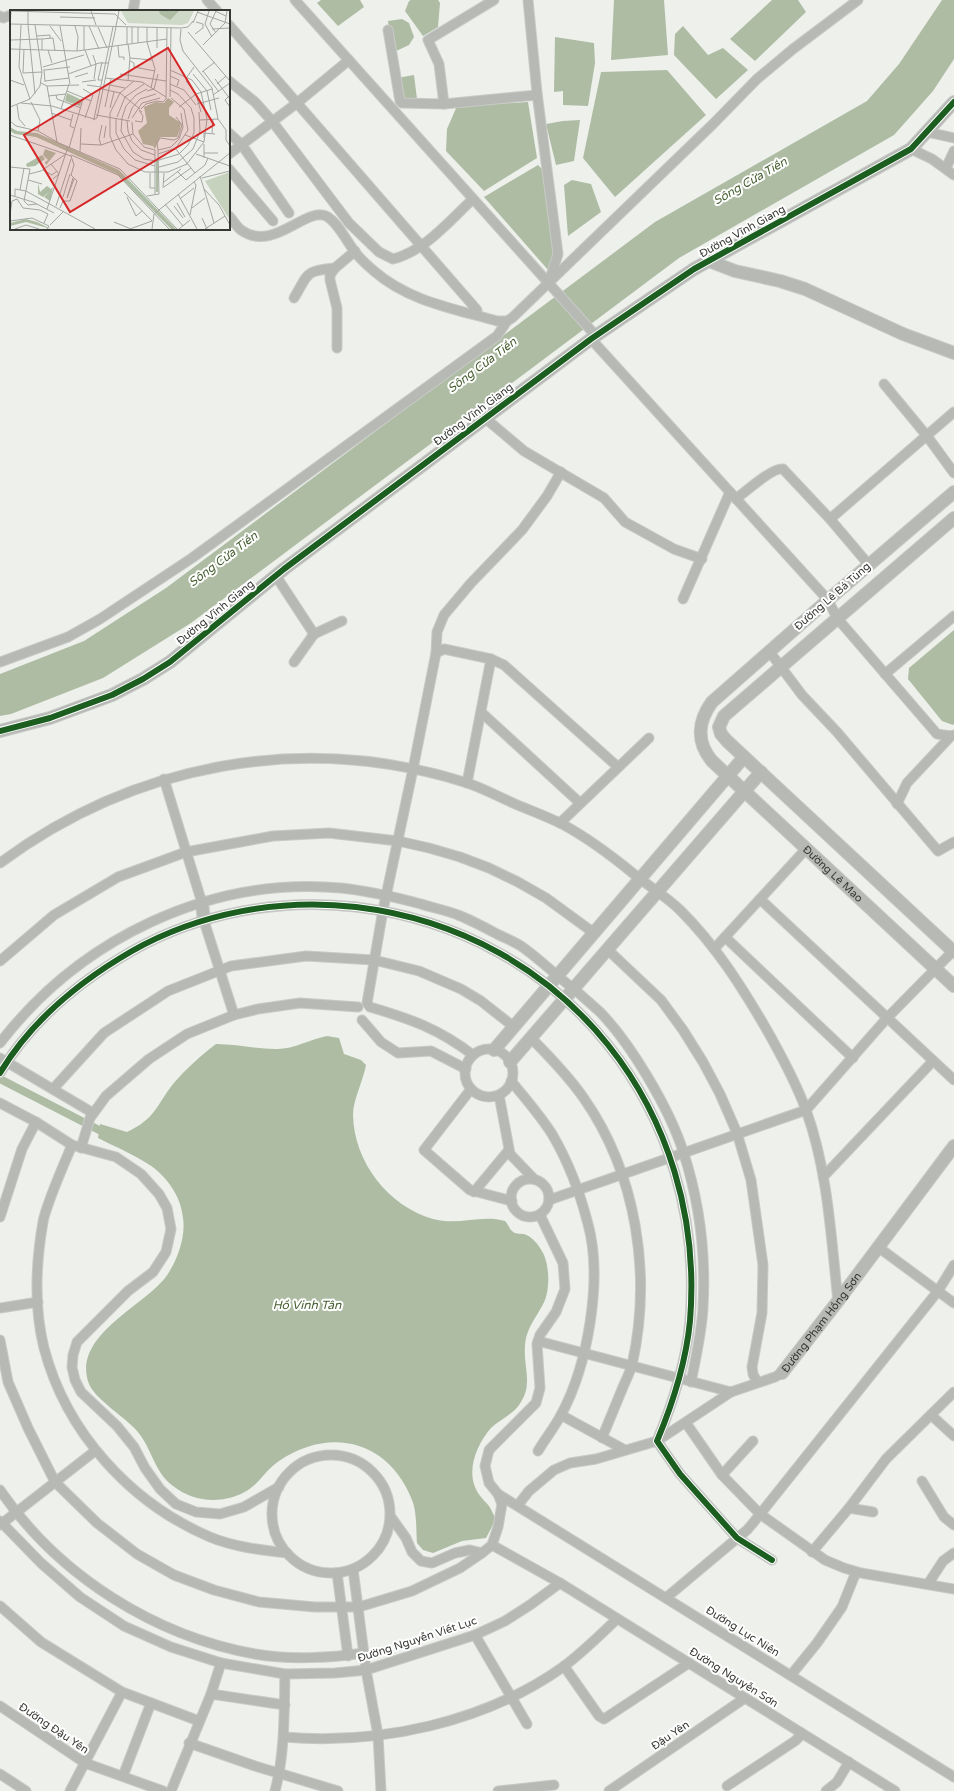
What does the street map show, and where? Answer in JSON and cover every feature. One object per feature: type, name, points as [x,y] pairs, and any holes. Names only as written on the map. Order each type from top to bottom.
[{"type":"street","points":[[133,10],[134,0]]},
{"type":"street","points":[[207,0],[216,10]]},
{"type":"street","points":[[295,0],[551,286],[591,334],[733,496],[828,600],[837,618],[937,734],[952,736]]},
{"type":"street","points":[[444,104],[439,64],[428,40],[494,0]]},
{"type":"street","points":[[528,0],[537,95],[558,254],[551,286]]},
{"type":"street","points":[[0,662],[75,634],[100,620],[192,558],[497,336],[507,321],[551,286],[757,79],[793,49],[858,0]]},
{"type":"street","points":[[0,16],[3,18],[10,15]]},
{"type":"street","points":[[230,26],[477,310]]},
{"type":"street","points":[[388,30],[401,103],[444,104],[537,95]]},
{"type":"street","points":[[230,153],[297,103],[349,60]]},
{"type":"street","points":[[230,81],[255,102],[272,121],[349,223],[379,252],[393,259],[406,256],[421,246],[473,199]]},
{"type":"street","name":"Đường Vĩnh Giang","points":[[0,731],[50,718],[112,695],[143,680],[170,662],[276,576],[485,418],[591,334],[709,261],[910,149],[954,102]]},
{"type":"street","points":[[926,132],[954,138]]},
{"type":"street","points":[[230,134],[242,145],[289,213]]},
{"type":"street","points":[[910,149],[946,168],[954,175]]},
{"type":"street","points":[[946,168],[954,151]]},
{"type":"street","points":[[230,170],[273,221]]},
{"type":"street","points":[[230,217],[241,230],[255,236],[277,234],[316,214],[327,216],[338,227],[354,251],[378,274],[417,297],[498,322],[507,321]]},
{"type":"street","points":[[338,348],[338,308],[330,278],[335,268],[354,251]]},
{"type":"street","points":[[709,261],[735,270],[805,289],[903,334],[954,353]]},
{"type":"street","points":[[294,298],[307,275],[312,271],[335,268]]},
{"type":"street","points":[[884,384],[927,436],[954,473]]},
{"type":"street","points":[[830,519],[954,412]]},
{"type":"street","points":[[485,418],[516,445],[604,498],[625,522],[674,549],[702,559]]},
{"type":"street","points":[[683,599],[733,496],[782,468],[830,519],[869,565]]},
{"type":"street","points":[[473,1056],[453,1040],[433,1029],[408,1018],[369,1006],[367,1001],[383,910],[436,653],[437,632],[444,615],[471,583],[522,530],[547,496],[561,472]]},
{"type":"street","name":"Đường Lê Bá Tùng","points":[[712,761],[703,748],[700,729],[703,716],[712,702],[954,492]]},
{"type":"street","name":"Đường Lê Bá Tùng","points":[[744,757],[721,734],[719,727],[724,716],[954,518]]},
{"type":"street","points":[[276,576],[314,634]]},
{"type":"street","points":[[885,674],[954,616]]},
{"type":"street","points":[[294,662],[314,634],[342,621]]},
{"type":"street","points":[[436,653],[444,649],[492,659],[510,670],[618,767]]},
{"type":"street","points":[[769,651],[802,695],[836,732],[938,851],[954,842]]},
{"type":"street","points":[[467,783],[492,659]]},
{"type":"street","points":[[481,712],[580,803]]},
{"type":"street","points":[[897,804],[907,783],[952,736]]},
{"type":"street","points":[[560,824],[648,738]]},
{"type":"street","points":[[494,1050],[744,757],[953,951],[887,1018],[806,1110],[670,1156],[549,1200]]},
{"type":"street","points":[[0,863],[26,844],[70,818],[116,796],[164,779],[213,767],[263,760],[299,758],[364,761],[413,769],[467,783],[560,824],[611,856],[682,912],[734,975],[782,1057],[806,1110],[824,1176],[838,1302]]},
{"type":"street","name":"Đường Lê Mao","points":[[712,761],[954,986]]},
{"type":"street","points":[[510,1062],[761,772]]},
{"type":"street","points":[[164,779],[202,902],[204,921],[234,1015]]},
{"type":"street","points":[[0,961],[54,915],[118,877],[186,852],[273,836],[329,833],[398,842],[429,848],[490,868],[546,898],[594,932]]},
{"type":"street","points":[[714,949],[806,848]]},
{"type":"street","points":[[0,1043],[29,1008],[68,972],[96,952],[121,936],[174,912],[202,902],[247,892],[294,887],[340,888],[386,895],[457,914],[519,945],[574,989],[601,1014],[624,1042],[654,1088],[675,1130],[683,1152],[696,1202],[702,1246],[703,1307],[691,1382]]},
{"type":"street","points":[[760,899],[954,1080]]},
{"type":"street","points":[[92,1115],[53,1089],[2,1065],[33,1029],[67,995],[106,966],[148,942],[204,921],[239,912],[287,905],[335,904],[383,910],[420,919],[455,931],[489,947],[522,966],[549,986],[601,1036],[629,1073],[652,1113],[670,1156],[685,1211],[692,1267],[690,1323],[680,1378],[674,1400],[657,1441],[680,1474],[737,1538],[772,1560]]},
{"type":"street","points":[[725,937],[853,1058]]},
{"type":"street","points":[[608,950],[661,1000],[683,1030],[703,1062],[720,1094],[737,1133],[751,1180],[763,1265],[762,1313],[752,1367],[752,1374],[757,1382]]},
{"type":"street","points":[[53,1089],[104,1033],[168,991],[231,966],[306,956],[374,960],[397,965],[440,979],[480,1001],[514,1027]]},
{"type":"street","points":[[68,972],[80,986]]},
{"type":"street","points":[[287,1553],[258,1550],[236,1545],[210,1537],[175,1519],[152,1505],[132,1488],[95,1451],[59,1393],[44,1348],[38,1302],[37,1275],[43,1220],[59,1174],[76,1147],[85,1138],[92,1115],[106,1096],[149,1059],[187,1034],[234,1015],[258,1009],[300,1004],[358,1007]]},
{"type":"street","points":[[362,1020],[381,1042],[398,1053],[406,1054],[425,1050],[431,1051],[466,1068]]},
{"type":"street","points":[[531,1038],[561,1068],[584,1098],[604,1132],[622,1173],[633,1214],[641,1258],[640,1310],[632,1366],[602,1438]]},
{"type":"street","points":[[494,1050],[506,1056],[510,1062],[512,1069],[511,1081],[505,1090],[499,1095],[485,1097],[477,1094],[471,1089],[465,1076],[466,1068],[468,1061],[479,1051],[494,1050]]},
{"type":"street","points":[[824,1176],[933,1060]]},
{"type":"street","points":[[511,1081],[551,1133],[564,1158],[577,1189],[589,1225],[593,1258],[593,1292],[590,1325],[584,1353],[575,1382],[561,1415],[538,1451]]},
{"type":"street","points":[[471,1089],[424,1150],[474,1192],[512,1201]]},
{"type":"street","points":[[499,1095],[508,1151],[534,1179],[546,1187],[549,1200],[546,1208],[540,1215],[531,1217],[522,1215],[515,1210],[512,1201],[512,1192],[517,1184],[525,1180],[534,1179]]},
{"type":"street","points":[[0,1103],[36,1122],[76,1147],[116,1157],[141,1174],[162,1199],[167,1208],[171,1229],[166,1252],[153,1272],[128,1291],[78,1342],[73,1355],[72,1367],[80,1392],[117,1426],[134,1446],[145,1468],[160,1489],[176,1504],[196,1512],[220,1514],[244,1507],[279,1487]]},
{"type":"street","points":[[0,1217],[22,1149],[36,1122]]},
{"type":"street","name":"Đường Phạm Hồng Sơn","points":[[518,1505],[529,1491],[554,1470],[570,1463],[596,1458],[657,1441],[731,1392],[775,1377],[782,1372],[838,1302],[954,1146]]},
{"type":"street","points":[[474,1192],[508,1151]]},
{"type":"street","points":[[0,1340],[8,1382],[28,1428],[56,1482],[97,1523],[137,1554],[174,1575],[214,1590],[259,1602],[315,1607],[359,1607],[412,1591],[460,1568],[492,1544],[498,1527],[502,1504],[498,1494],[489,1483],[485,1466],[489,1450],[536,1403],[540,1388],[538,1341],[540,1335],[556,1312],[565,1289],[563,1263],[540,1215]]},
{"type":"street","points":[[878,1247],[954,1303]]},
{"type":"street","points":[[667,1597],[747,1530],[938,1291],[954,1265]]},
{"type":"street","points":[[0,1308],[38,1302]]},
{"type":"street","points":[[538,1341],[731,1392]]},
{"type":"street","points":[[812,1552],[849,1508],[886,1459],[954,1392]]},
{"type":"street","points":[[561,1415],[624,1450]]},
{"type":"street","points":[[931,1415],[954,1436]]},
{"type":"street","points":[[686,1423],[722,1475],[760,1514],[812,1552],[835,1565],[856,1572],[954,1589]]},
{"type":"street","points":[[722,1475],[753,1441]]},
{"type":"street","points":[[1,1523],[95,1451]]},
{"type":"street","points":[[330,1455],[351,1458],[366,1466],[381,1481],[389,1500],[391,1517],[387,1534],[379,1549],[368,1561],[353,1569],[337,1573],[312,1570],[297,1562],[287,1553],[276,1536],[272,1520],[273,1503],[279,1487],[292,1470],[310,1459],[330,1455]]},
{"type":"street","points":[[922,1481],[944,1517],[954,1525]]},
{"type":"street","points":[[0,1490],[16,1512],[48,1547],[84,1578],[123,1604],[165,1626],[204,1641],[256,1654],[297,1657],[348,1656],[364,1653]]},
{"type":"street","name":"Đường Lục Niên","points":[[498,1494],[667,1597],[954,1777]]},
{"type":"street","points":[[849,1508],[873,1512]]},
{"type":"street","points":[[391,1517],[406,1538],[412,1552],[421,1562],[432,1563],[455,1553],[470,1550],[482,1553]]},
{"type":"street","name":"Đường Nguyễn Viết Lục","points":[[1,1523],[41,1564],[80,1597],[124,1626],[171,1648],[221,1663],[285,1674],[335,1673],[366,1670],[475,1635],[505,1621],[560,1583]]},
{"type":"street","name":"Đường Nguyễn Sơn","points":[[492,1544],[560,1583],[895,1791]]},
{"type":"street","points":[[928,1584],[943,1560],[954,1553]]},
{"type":"street","points":[[353,1569],[366,1670],[378,1735],[381,1791]]},
{"type":"street","points":[[791,1675],[817,1643],[842,1607],[856,1572]]},
{"type":"street","points":[[337,1573],[348,1656]]},
{"type":"street","points":[[0,1606],[42,1642],[122,1692],[199,1721]]},
{"type":"street","points":[[284,1736],[316,1739],[378,1735],[404,1731],[453,1719],[483,1709],[534,1686],[564,1666],[617,1619]]},
{"type":"street","points":[[475,1635],[527,1724]]},
{"type":"street","points":[[198,1656],[204,1641]]},
{"type":"street","points":[[171,1791],[189,1743],[211,1694],[221,1663]]},
{"type":"street","points":[[564,1666],[599,1716],[604,1719],[689,1663]]},
{"type":"street","points":[[275,1791],[280,1773],[284,1736],[285,1674]]},
{"type":"street","points":[[70,1791],[122,1692]]},
{"type":"street","points":[[211,1694],[285,1705]]},
{"type":"street","name":"Đậu Yên","points":[[609,1791],[745,1698]]},
{"type":"street","points":[[123,1776],[151,1703]]},
{"type":"street","name":"Đường Đậu Yên","points":[[0,1706],[85,1763],[163,1791]]},
{"type":"street","points":[[727,1786],[795,1741],[801,1735],[800,1732]]},
{"type":"street","points":[[189,1743],[255,1766],[338,1791]]},
{"type":"street","points":[[826,1791],[837,1782],[849,1762]]},
{"type":"street","points":[[0,1774],[26,1791]]},
{"type":"street","points":[[498,1791],[554,1785]]},
{"type":"water","points":[[321,0],[360,0],[364,7],[338,26],[317,3]]},
{"type":"water","points":[[438,0],[440,3],[438,27],[423,36],[405,11],[409,1]]},
{"type":"water","points":[[614,0],[664,0],[668,55],[611,60]]},
{"type":"water","points":[[772,0],[798,0],[806,12],[755,61],[730,39]]},
{"type":"water","name":"Sông Cửa Tiền","points":[[942,0],[954,0],[954,59],[933,91],[894,135],[679,258],[191,623],[103,678],[11,714],[0,716],[0,674],[84,641],[166,588],[655,222],[867,101],[899,64]]},
{"type":"water","points":[[402,19],[409,23],[414,37],[409,45],[392,53],[388,21]]},
{"type":"water","points":[[683,26],[708,55],[723,48],[748,70],[716,99],[674,55],[675,34]]},
{"type":"water","points":[[555,37],[594,43],[595,63],[588,106],[563,105],[563,91],[554,92]]},
{"type":"water","points":[[667,70],[706,115],[615,197],[583,158],[601,72]]},
{"type":"water","points":[[414,75],[417,99],[409,101],[403,99],[397,78]]},
{"type":"water","points":[[528,102],[537,158],[484,191],[446,151],[447,129],[457,106]]},
{"type":"water","points":[[580,120],[574,161],[556,165],[546,124]]},
{"type":"water","points":[[538,165],[543,170],[555,254],[549,271],[484,197]]},
{"type":"water","points":[[572,180],[591,184],[601,212],[568,236],[564,185]]},
{"type":"water","points":[[954,630],[953,725],[942,721],[908,679],[909,668]]},
{"type":"water","name":"Hồ Vinh Tân","points":[[327,1036],[339,1038],[344,1054],[361,1060],[366,1065],[353,1109],[355,1132],[367,1165],[376,1180],[388,1193],[417,1213],[433,1219],[452,1221],[496,1219],[505,1221],[513,1232],[526,1235],[536,1242],[543,1252],[546,1260],[548,1277],[547,1295],[530,1327],[526,1339],[526,1390],[516,1409],[494,1425],[486,1434],[478,1448],[473,1463],[472,1471],[475,1487],[496,1519],[486,1538],[462,1541],[433,1553],[423,1550],[417,1543],[416,1515],[414,1505],[402,1480],[389,1464],[374,1453],[356,1445],[338,1442],[318,1444],[299,1450],[279,1461],[249,1490],[242,1494],[217,1500],[202,1499],[180,1491],[161,1474],[137,1431],[97,1396],[89,1384],[86,1367],[90,1352],[99,1337],[112,1324],[165,1278],[180,1249],[184,1225],[180,1204],[170,1184],[160,1173],[142,1160],[98,1138],[100,1124],[127,1132],[144,1122],[178,1078],[204,1053],[216,1044],[282,1049]]},
{"type":"waterway","points":[[0,1079],[99,1130]]},
{"type":"cycle path","points":[[0,731],[50,718],[112,695],[143,679],[170,662],[284,569],[591,339],[694,269],[911,149],[954,102]]},
{"type":"cycle path","points":[[0,1073],[12,1054],[42,1019],[94,975],[132,951],[158,938],[212,918],[241,911],[298,905],[356,907],[431,923],[499,953],[558,994],[608,1045],[647,1105],[675,1172],[689,1244],[690,1321],[688,1336],[678,1382],[657,1441],[680,1474],[737,1538],[772,1560]]}]
